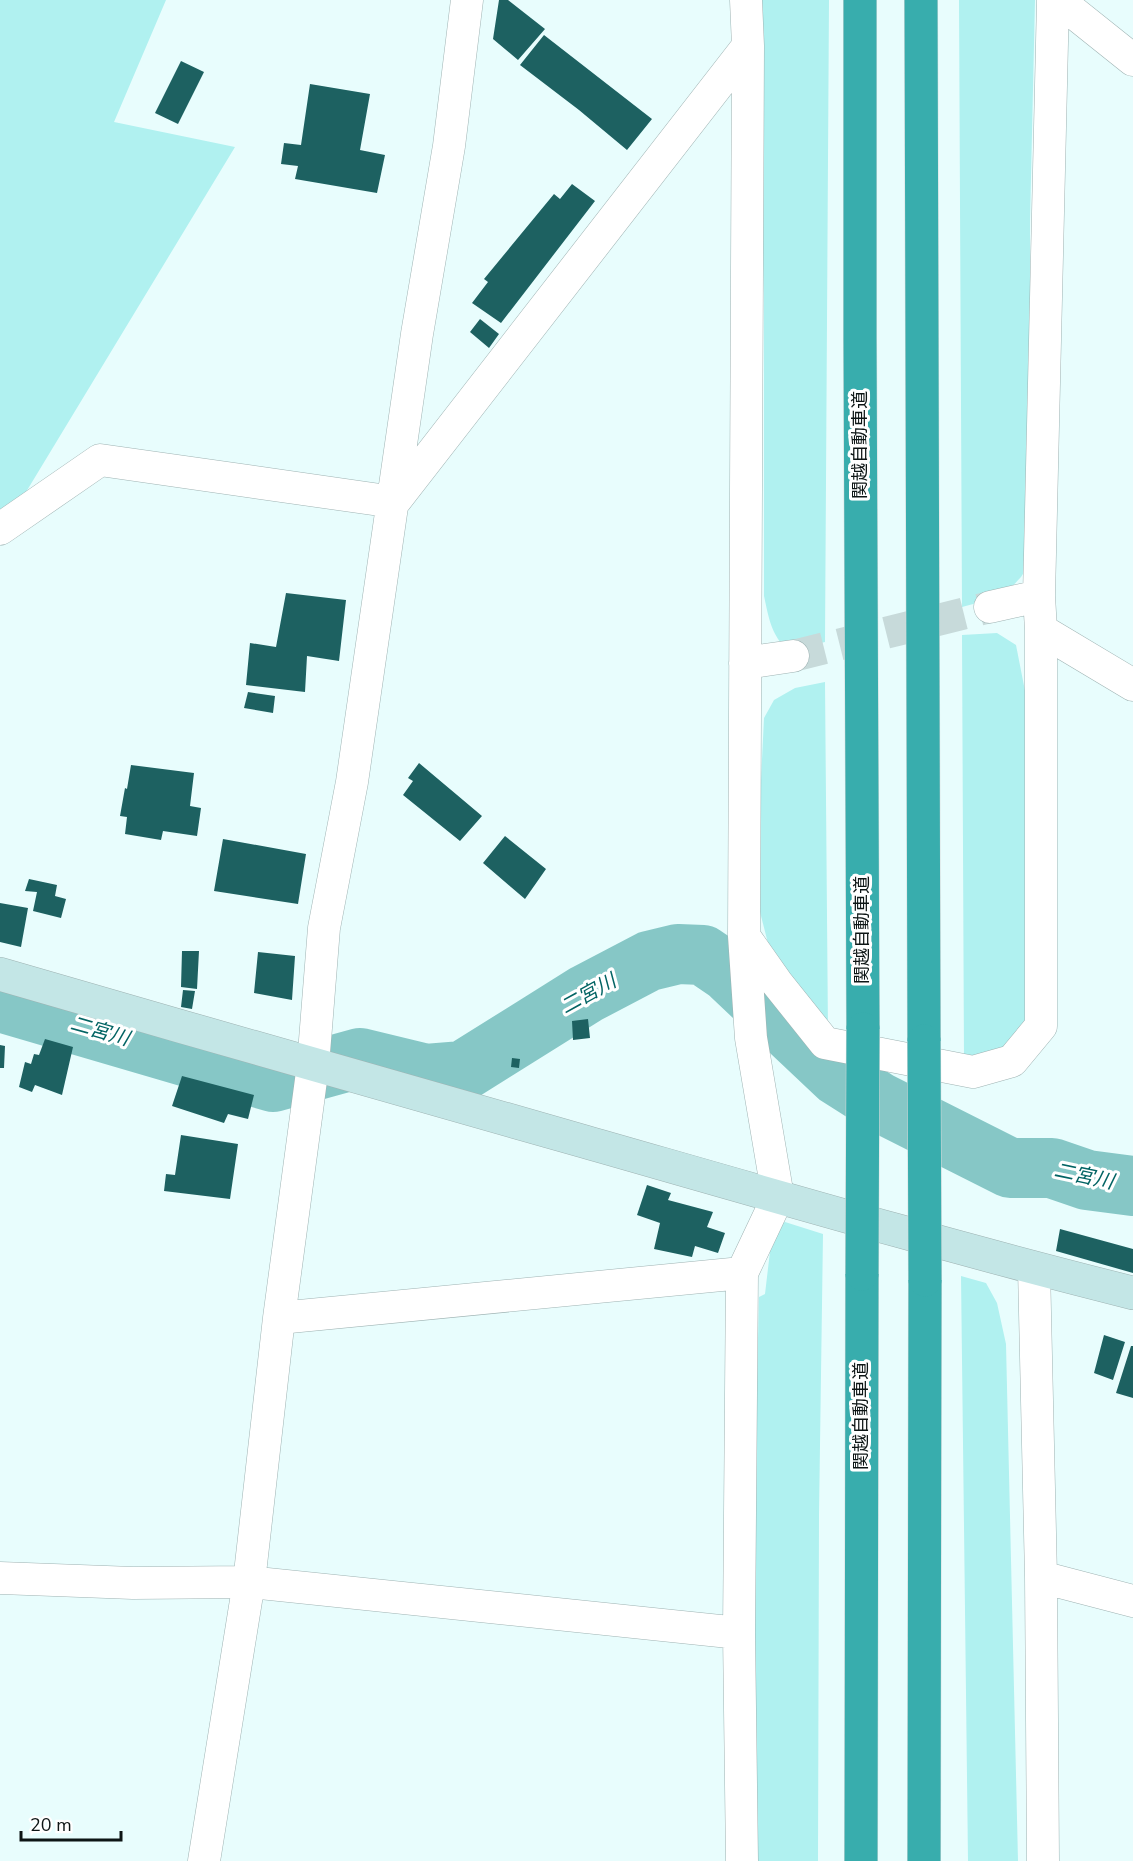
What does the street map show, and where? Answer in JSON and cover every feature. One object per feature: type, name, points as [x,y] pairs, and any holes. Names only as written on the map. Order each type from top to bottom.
[{"type":"highway","name":"関越自動車道","points":[[861,0],[863,1029],[861,1861]]},
{"type":"highway","points":[[921,0],[925,1280],[924,1861]]},
{"type":"street","points":[[204,1861],[249,1582],[279,1318],[313,1065],[324,928],[352,782],[417,334],[449,146],[467,0]]},
{"type":"street","points":[[742,1861],[739,1633],[742,1274],[778,1197],[751,1038],[744,936],[748,45],[746,0]]},
{"type":"street","points":[[1056,0],[1133,60]]},
{"type":"street","points":[[744,936],[777,983],[825,1043],[973,1072],[1012,1061],[1041,1026],[1041,630],[1039,596],[1056,0]]},
{"type":"street","points":[[394,502],[748,45]]},
{"type":"street","points":[[0,529],[100,460],[394,502]]},
{"type":"street","points":[[990,607],[1039,596]]},
{"type":"street","points":[[1041,630],[1133,685]]},
{"type":"street","points":[[745,663],[793,656]]},
{"type":"street","points":[[0,974],[778,1197],[1133,1293]]},
{"type":"street","points":[[1034,1268],[1041,1577],[1043,1861]]},
{"type":"street","points":[[279,1318],[742,1274]]},
{"type":"street","points":[[1041,1577],[1133,1601]]},
{"type":"street","points":[[0,1578],[133,1583],[249,1582],[739,1633]]},
{"type":"shaded area","points":[[0,0],[166,0],[114,122],[235,147],[0,535]]},
{"type":"shaded area","points":[[758,0],[829,0],[825,642],[788,651],[774,632],[764,596],[764,295]]},
{"type":"shaded area","points":[[959,0],[1035,0],[1030,221],[1030,563],[1021,577],[1003,596],[962,607]]},
{"type":"shaded area","points":[[997,633],[1016,645],[1026,696],[1026,1038],[1012,1055],[964,1062],[962,635]]},
{"type":"shaded area","points":[[825,682],[828,1033],[772,959],[756,885],[764,718],[774,700],[795,688]]},
{"type":"shaded area","points":[[785,1222],[823,1234],[818,1861],[749,1861],[751,1625],[759,1297],[765,1294],[773,1226]]},
{"type":"shaded area","points":[[961,1276],[986,1283],[997,1303],[1006,1344],[1018,1861],[968,1861]]},
{"type":"building","points":[[499,0],[508,0],[545,29],[518,60],[493,39]]},
{"type":"building","points":[[544,35],[652,119],[627,150],[520,65]]},
{"type":"building","points":[[181,61],[204,72],[178,124],[155,113]]},
{"type":"building","points":[[310,84],[370,94],[360,150],[385,155],[377,193],[295,179],[298,166],[281,164],[284,143],[301,145]]},
{"type":"building","points":[[572,184],[595,201],[501,323],[472,303],[488,282],[484,279],[554,194],[560,199]]},
{"type":"building","points":[[480,319],[499,334],[489,348],[470,332]]},
{"type":"building","points":[[286,593],[346,600],[339,661],[307,656],[305,692],[246,685],[250,643],[276,647]]},
{"type":"building","points":[[248,692],[275,696],[273,713],[244,708]]},
{"type":"building","points":[[419,763],[482,816],[460,841],[403,795],[413,781],[408,778]]},
{"type":"building","points":[[131,765],[194,773],[190,806],[201,808],[197,836],[163,831],[161,840],[125,834],[127,817],[120,816]]},
{"type":"building","points":[[505,836],[546,869],[525,899],[483,863]]},
{"type":"building","points":[[223,839],[306,854],[298,904],[214,891]]},
{"type":"building","points":[[29,879],[57,885],[55,896],[66,899],[61,918],[33,911],[37,892],[25,891]]},
{"type":"building","points":[[0,903],[28,908],[21,947],[0,942]]},
{"type":"building","points":[[182,951],[199,951],[197,989],[181,987]]},
{"type":"building","points":[[258,952],[295,956],[292,1000],[254,993]]},
{"type":"building","points":[[183,990],[195,991],[192,1009],[181,1007]]},
{"type":"building","points":[[588,1019],[590,1038],[573,1040],[572,1021]]},
{"type":"building","points":[[45,1039],[73,1047],[62,1095],[35,1085],[32,1092],[19,1087],[25,1062],[31,1064],[34,1054],[39,1055]]},
{"type":"building","points":[[0,1045],[5,1046],[4,1068],[0,1068]]},
{"type":"building","points":[[512,1058],[520,1059],[519,1068],[511,1067]]},
{"type":"building","points":[[182,1076],[254,1095],[248,1119],[228,1114],[224,1123],[172,1106]]},
{"type":"building","points":[[181,1135],[238,1144],[230,1199],[164,1191],[166,1174],[175,1175]]},
{"type":"building","points":[[647,1185],[671,1193],[668,1200],[713,1212],[707,1227],[725,1233],[718,1253],[695,1246],[692,1257],[654,1249],[660,1223],[637,1215]]},
{"type":"building","points":[[1060,1229],[1133,1249],[1133,1273],[1056,1251]]},
{"type":"building","points":[[1104,1335],[1125,1342],[1113,1380],[1094,1373]]},
{"type":"building","points":[[1131,1346],[1133,1346],[1133,1398],[1116,1393]]},
{"type":"waterway","name":"二宮川","points":[[0,1002],[273,1082],[360,1058],[426,1074],[463,1071],[586,994],[649,961],[678,954],[703,955],[728,972],[838,1076],[879,1102],[1010,1168],[1052,1168],[1087,1180],[1133,1186]]},
{"type":"tunnel","points":[[793,656],[990,607]]}]
